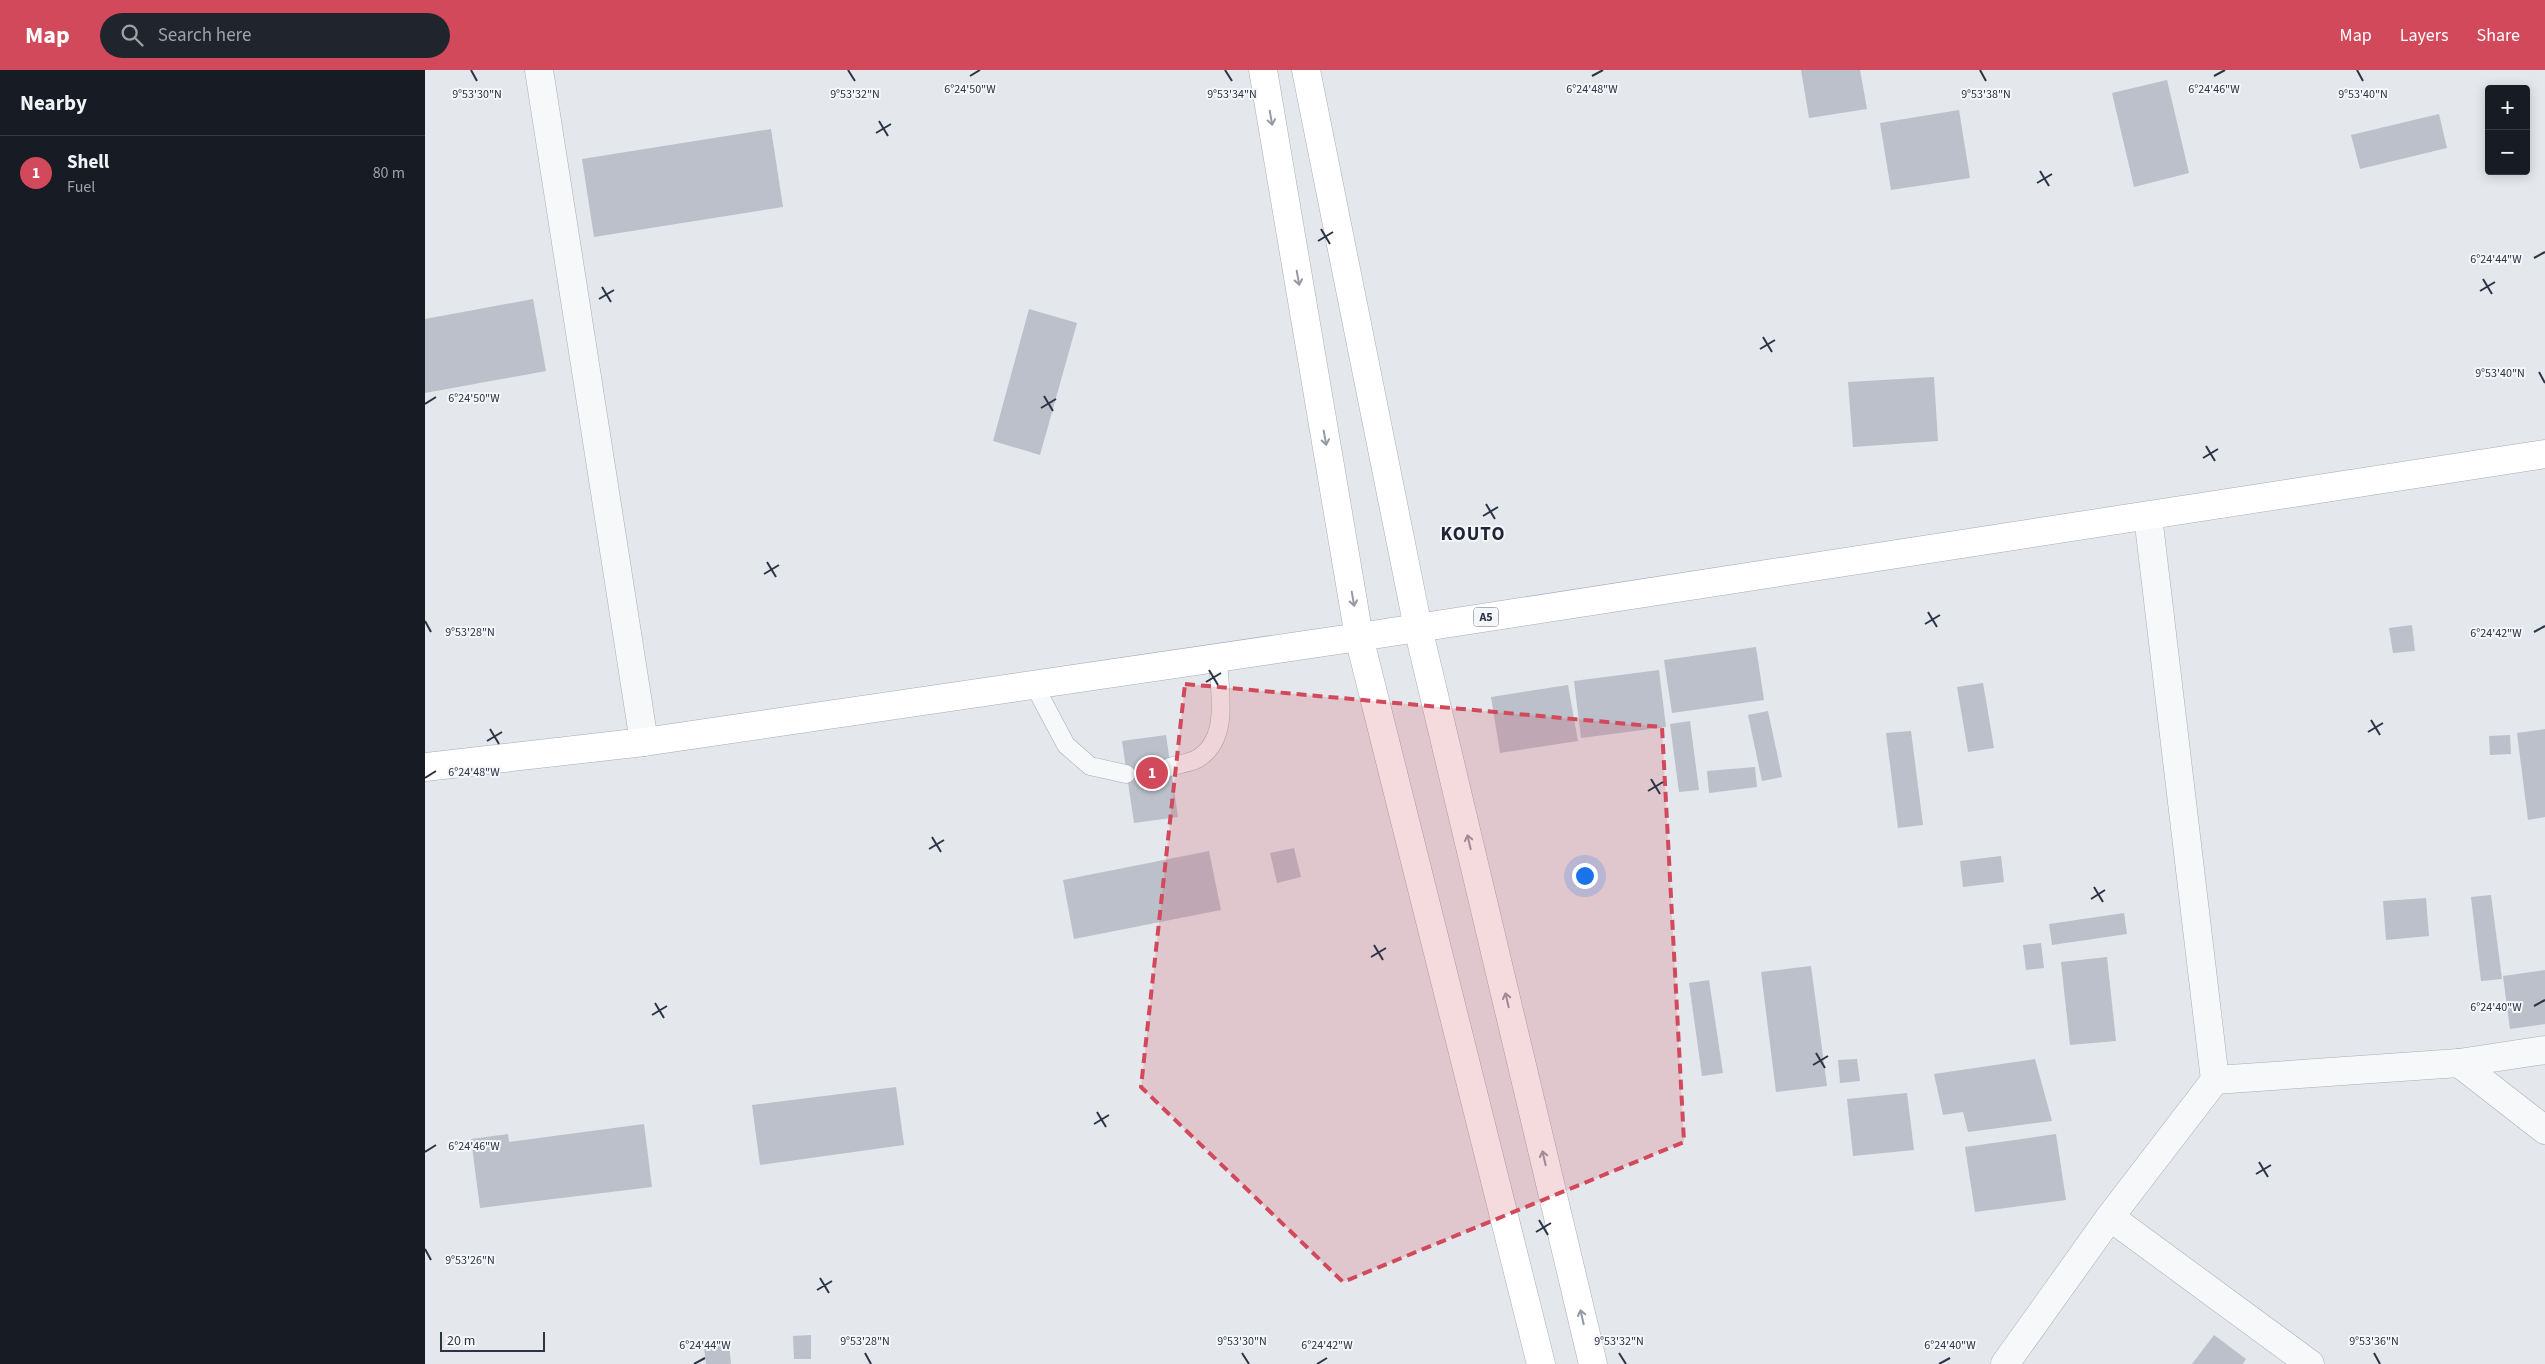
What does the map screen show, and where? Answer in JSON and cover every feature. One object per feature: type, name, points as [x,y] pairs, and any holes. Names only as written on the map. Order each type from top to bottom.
[{"type":"main road","points":[[1263,70],[1359,637],[1541,1364]]},
{"type":"main road","points":[[1306,70],[1418,628],[1593,1364]]},
{"type":"main road","name":"A5","points":[[425,767],[644,742],[1217,658],[2545,454]]},
{"type":"street","points":[[539,70],[644,742]]},
{"type":"street","points":[[2005,1364],[2110,1217],[2215,1080],[2148,516]]},
{"type":"street","points":[[2215,1080],[2459,1062],[2545,1050]]},
{"type":"street","points":[[2459,1062],[2545,1130]]},
{"type":"street","points":[[2110,1217],[2310,1364]]},
{"type":"lane","points":[[1170,767],[1196,759],[1213,745],[1221,718],[1217,658]]},
{"type":"lane","points":[[1033,685],[1066,745],[1089,766],[1126,774]]},
{"type":"highlighted area","points":[[1185,684],[1662,727],[1684,1142],[1343,1282],[1141,1087]]},
{"type":"building","points":[[1801,70],[1860,70],[1867,109],[1809,118]]},
{"type":"building","points":[[2167,80],[2189,173],[2134,187],[2112,93]]},
{"type":"building","points":[[1959,110],[1970,178],[1891,190],[1880,123]]},
{"type":"building","points":[[2439,114],[2447,148],[2360,169],[2351,135]]},
{"type":"building","points":[[771,129],[783,207],[594,237],[582,159]]},
{"type":"building","points":[[533,299],[546,371],[425,393],[425,319]]},
{"type":"building","points":[[1029,309],[1077,323],[1040,455],[993,441]]},
{"type":"building","points":[[1934,377],[1938,441],[1853,447],[1848,382]]},
{"type":"building","points":[[2412,625],[2415,651],[2393,653],[2389,628]]},
{"type":"building","points":[[1756,647],[1764,700],[1672,713],[1664,660]]},
{"type":"building","points":[[1659,670],[1666,727],[1581,738],[1574,681]]},
{"type":"building","points":[[1983,683],[1994,748],[1968,752],[1957,687]]},
{"type":"building","points":[[1568,685],[1578,741],[1500,753],[1491,697]]},
{"type":"building","points":[[1768,711],[1782,777],[1762,781],[1748,715]]},
{"type":"building","points":[[1690,721],[1699,790],[1679,792],[1670,724]]},
{"type":"building","points":[[2545,729],[2545,817],[2528,820],[2517,733]]},
{"type":"building","points":[[1911,731],[1923,825],[1898,828],[1886,733]]},
{"type":"building","points":[[1166,735],[1178,817],[1134,823],[1122,741]]},
{"type":"building","points":[[2510,735],[2511,754],[2490,755],[2489,736]]},
{"type":"building","points":[[1755,767],[1757,787],[1709,793],[1707,771]]},
{"type":"building","points":[[1294,848],[1301,877],[1277,883],[1270,853]]},
{"type":"building","points":[[1209,851],[1221,910],[1074,939],[1063,880]]},
{"type":"building","points":[[2001,856],[2004,882],[1963,887],[1960,861]]},
{"type":"building","points":[[2491,895],[2502,979],[2481,981],[2471,897]]},
{"type":"building","points":[[2426,898],[2429,936],[2386,940],[2383,901]]},
{"type":"building","points":[[2124,913],[2127,934],[2052,945],[2049,924]]},
{"type":"building","points":[[2041,943],[2044,968],[2026,970],[2023,945]]},
{"type":"building","points":[[2107,957],[2116,1041],[2070,1045],[2061,962]]},
{"type":"building","points":[[1811,966],[1827,1086],[1776,1092],[1761,972]]},
{"type":"building","points":[[2545,970],[2545,1024],[2510,1029],[2503,976]]},
{"type":"building","points":[[1709,980],[1723,1073],[1702,1076],[1689,983]]},
{"type":"building","points":[[1857,1059],[1860,1081],[1840,1083],[1838,1060]]},
{"type":"building","points":[[2035,1059],[2052,1121],[1968,1132],[1963,1112],[1943,1115],[1934,1074]]},
{"type":"building","points":[[896,1087],[904,1145],[760,1165],[752,1105]]},
{"type":"building","points":[[1907,1093],[1914,1150],[1853,1156],[1847,1099]]},
{"type":"building","points":[[644,1124],[652,1187],[480,1208],[471,1139],[508,1134],[509,1142]]},
{"type":"building","points":[[2056,1134],[2066,1200],[1975,1212],[1965,1147]]},
{"type":"building","points":[[811,1335],[811,1359],[794,1359],[793,1336]]},
{"type":"building","points":[[2214,1335],[2246,1359],[2243,1364],[2192,1364]]},
{"type":"building","points":[[729,1344],[731,1364],[706,1364],[704,1347]]},
{"type":"place","name":"Shell","points":[[1152,773]]},
{"type":"district","name":"KOUTO","points":[[1473,534]]}]
